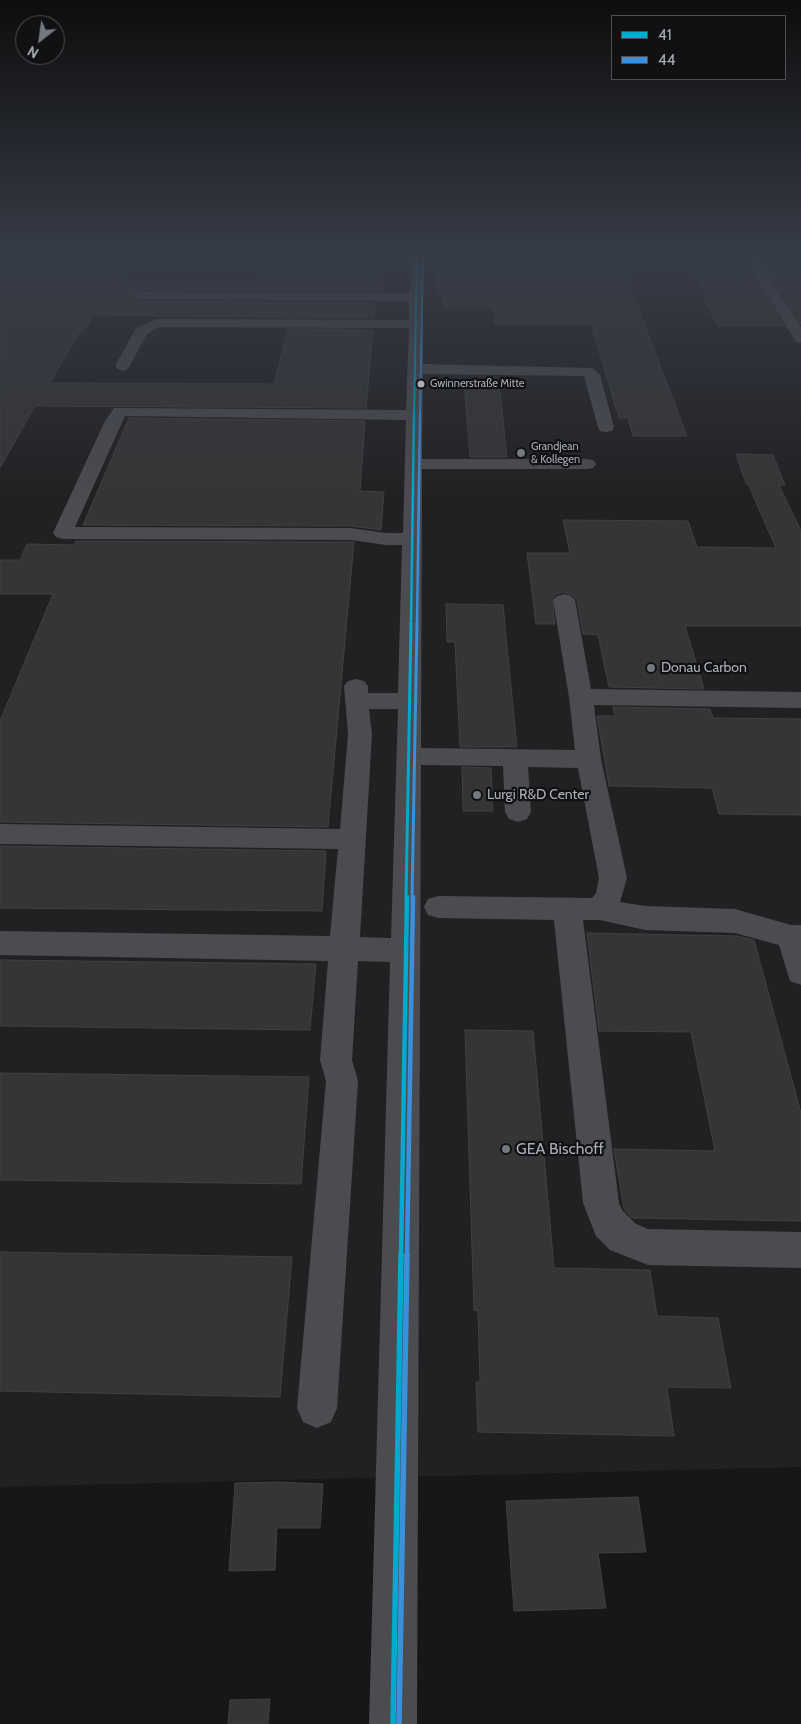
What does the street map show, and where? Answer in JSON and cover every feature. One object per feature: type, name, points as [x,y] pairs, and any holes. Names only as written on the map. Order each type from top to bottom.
[{"type":"street","points":[[123,366],[139,335]]},
{"type":"street","points":[[393,1724],[416,335]]},
{"type":"street","points":[[415,369],[588,371],[592,375],[606,427]]},
{"type":"street","points":[[413,540],[386,539],[351,534],[63,533],[113,421],[120,411],[414,414]]},
{"type":"street","points":[[414,464],[587,464]]},
{"type":"street","points":[[564,600],[581,697],[589,759],[613,878],[609,896],[600,909]]},
{"type":"street","points":[[317,1408],[342,1081],[336,1060],[360,734],[356,693],[410,701]]},
{"type":"street","points":[[581,697],[801,700]]},
{"type":"street","points":[[409,756],[589,759]]},
{"type":"street","points":[[515,758],[518,812]]},
{"type":"street","points":[[0,834],[352,839]]},
{"type":"street","points":[[438,907],[600,909],[645,918],[735,921],[796,937],[801,972]]},
{"type":"street","points":[[567,909],[601,1202],[609,1223],[623,1237],[648,1247],[801,1250]]},
{"type":"street","points":[[0,943],[406,950]]},
{"type":"shaded area","points":[[0,335],[801,335],[801,1467],[0,1487]]},
{"type":"building","points":[[0,335],[77,335],[50,383],[274,384],[286,335],[373,335],[366,408],[35,406],[0,468]]},
{"type":"building","points":[[594,335],[649,335],[687,436],[633,436],[628,418],[619,418]]},
{"type":"building","points":[[464,381],[499,381],[507,457],[470,457]]},
{"type":"building","points":[[129,418],[365,421],[360,491],[384,492],[381,530],[351,526],[83,525]]},
{"type":"building","points":[[736,454],[773,455],[785,485],[779,485],[801,531],[801,626],[685,626],[704,689],[609,687],[598,635],[583,634],[577,600],[572,595],[563,592],[556,594],[552,599],[555,624],[536,624],[527,553],[570,553],[563,520],[688,521],[697,547],[776,548],[748,484],[746,484]]},
{"type":"building","points":[[76,541],[354,542],[328,827],[0,822],[0,721],[53,594],[0,594],[0,560],[20,560],[27,544],[74,545]]},
{"type":"building","points":[[446,604],[503,605],[517,747],[460,747],[455,642],[447,642]]},
{"type":"building","points":[[613,707],[710,709],[713,718],[801,719],[801,815],[719,814],[712,788],[609,786],[597,716],[615,716]]},
{"type":"building","name":"Lurgi R&D Center","points":[[462,767],[491,768],[493,811],[463,811]]},
{"type":"building","points":[[0,846],[326,851],[322,911],[0,908]]},
{"type":"building","points":[[587,933],[737,936],[754,940],[801,1113],[801,1221],[632,1218],[624,1209],[614,1149],[715,1151],[691,1032],[599,1031]]},
{"type":"building","points":[[0,960],[316,964],[310,1030],[0,1026]]},
{"type":"building","name":"GEA Bischoff","points":[[465,1030],[533,1031],[554,1268],[650,1270],[657,1316],[718,1318],[731,1388],[667,1387],[674,1436],[478,1432],[476,1382],[480,1382],[478,1311],[474,1310]]},
{"type":"building","points":[[0,1073],[309,1077],[301,1184],[0,1180]]},
{"type":"building","points":[[0,1252],[292,1257],[280,1397],[0,1391]]},
{"type":"building","points":[[235,1483],[323,1484],[320,1528],[277,1528],[275,1570],[229,1571]]},
{"type":"building","points":[[638,1497],[646,1552],[598,1553],[606,1608],[514,1611],[506,1501]]},
{"type":"building","points":[[270,1699],[268,1724],[228,1724],[230,1700]]},
{"type":"transit line","name":"41","points":[[393,1724],[416,335]]},
{"type":"transit line","name":"44","points":[[399,1724],[422,335]]},
{"type":"place","name":"Gwinnerstraße Mitte","points":[[421,384]]},
{"type":"place","name":"Grandjean & Kollegen","points":[[521,453]]},
{"type":"place","name":"Donau Carbon","points":[[651,668]]},
{"type":"place","name":"Lurgi R&D Center","points":[[477,795]]},
{"type":"place","name":"GEA Bischoff","points":[[506,1149]]}]
